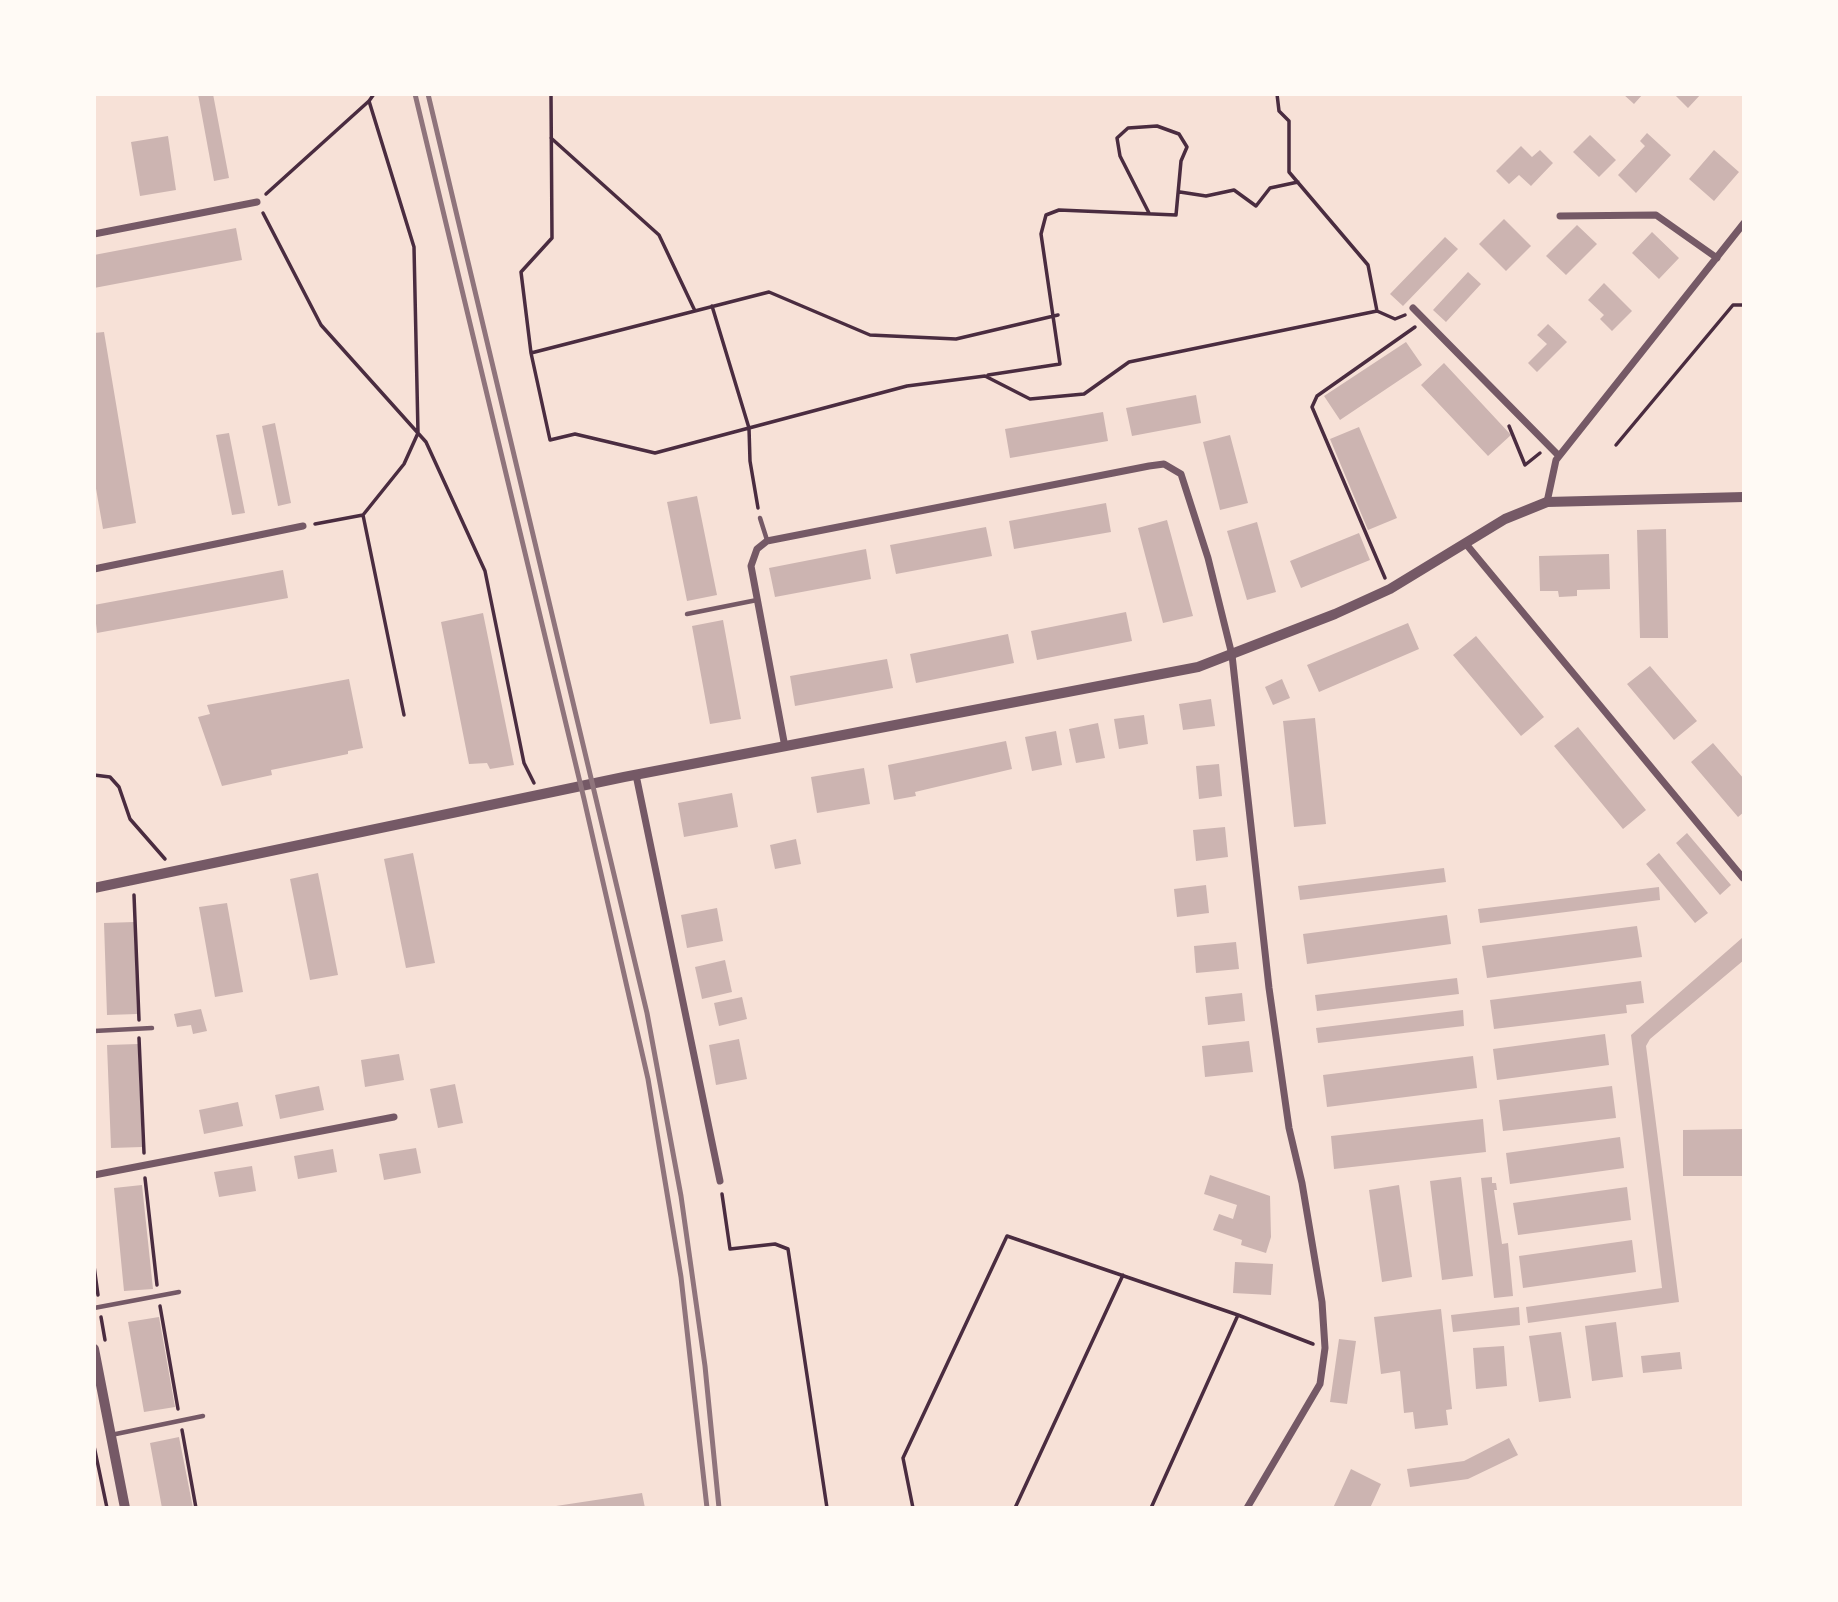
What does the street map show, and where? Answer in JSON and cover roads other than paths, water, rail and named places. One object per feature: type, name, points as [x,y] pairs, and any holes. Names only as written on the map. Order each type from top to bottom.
[{"type":"street","points":[[94,234],[257,202]]},
{"type":"street","points":[[1560,216],[1656,215],[1717,258]]},
{"type":"street","points":[[1548,502],[1553,469],[1559,456],[1744,223]]},
{"type":"street","points":[[1413,310],[1559,456]]},
{"type":"street","points":[[785,747],[757,600],[752,556],[767,541],[1164,464],[1181,474],[1187,485],[1232,655],[1269,988],[1289,1128],[1302,1183],[1322,1302],[1325,1348],[1320,1384],[1247,1507]]},
{"type":"street","points":[[94,888],[539,794],[1198,667],[1390,589],[1520,511],[1548,502],[1744,497]]},
{"type":"street","points":[[94,569],[303,526]]},
{"type":"street","points":[[1466,544],[1743,878]]},
{"type":"street","points":[[636,775],[720,1181]]},
{"type":"street","points":[[94,1175],[394,1117]]},
{"type":"street","points":[[94,1349],[125,1507]]},
{"type":"lane","points":[[760,518],[767,541]]},
{"type":"lane","points":[[687,614],[757,600]]},
{"type":"lane","points":[[94,1031],[152,1028]]},
{"type":"lane","points":[[94,1308],[179,1292]]},
{"type":"lane","points":[[110,1435],[203,1416]]},
{"type":"railway","points":[[415,94],[584,799],[648,1079],[681,1277],[707,1508]]},
{"type":"railway","points":[[428,94],[647,1013],[681,1196],[705,1366],[719,1508]]}]
